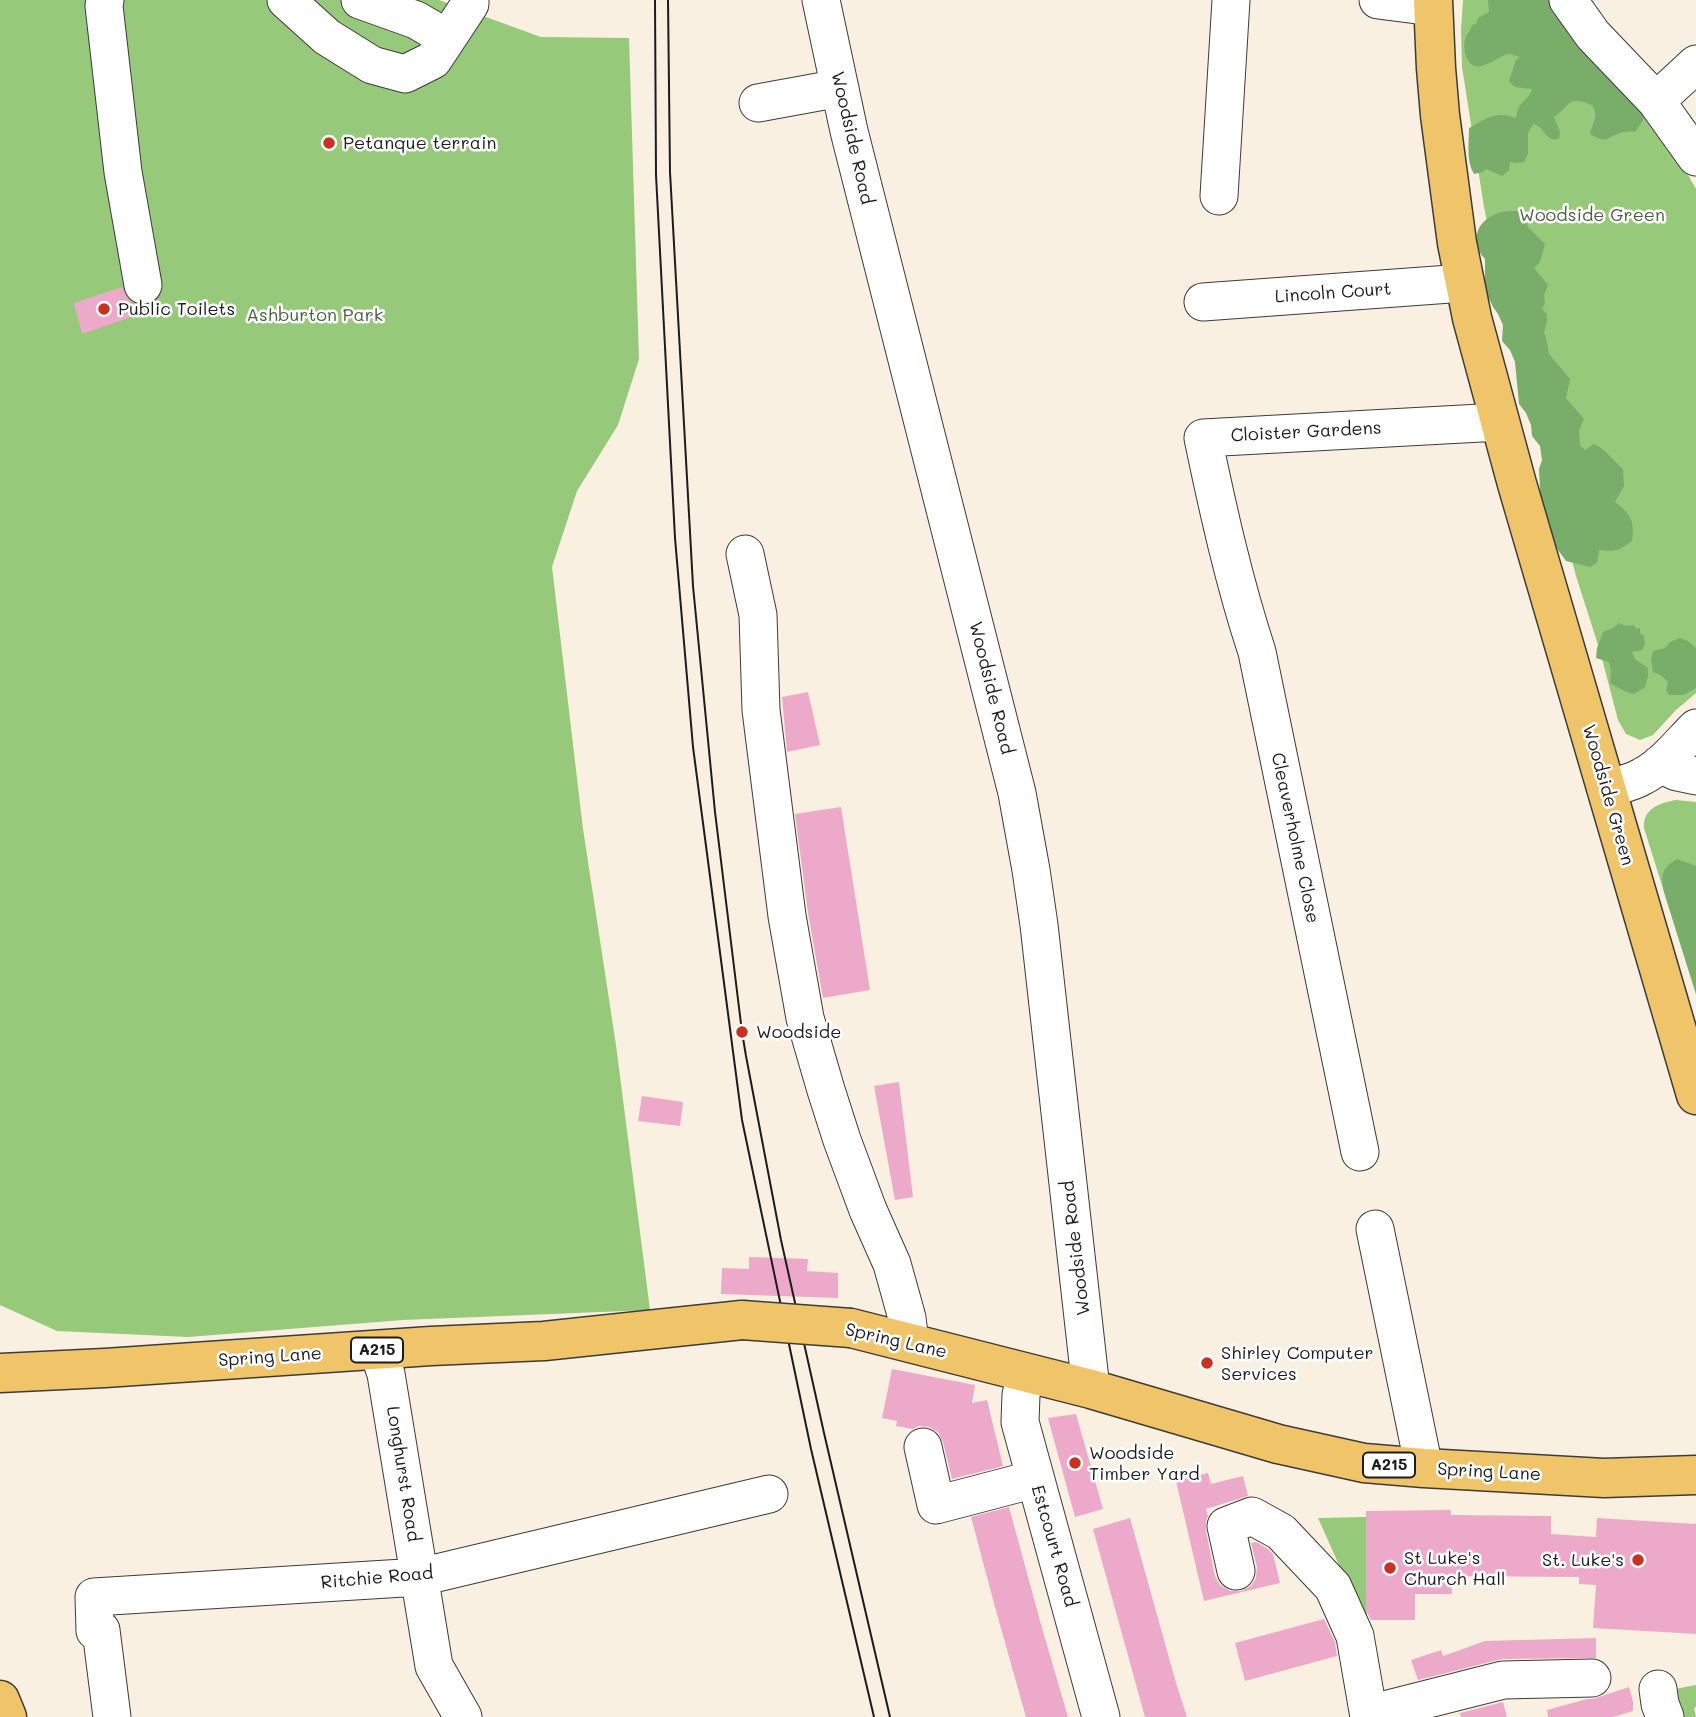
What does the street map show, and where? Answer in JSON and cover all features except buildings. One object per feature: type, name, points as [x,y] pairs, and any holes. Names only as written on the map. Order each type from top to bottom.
[{"type":"main road","name":"Woodside Green","points":[[1433,3],[1440,115],[1464,283],[1500,422],[1696,1095]]},
{"type":"main road","name":"Spring Lane","points":[[0,1373],[544,1341],[743,1320],[851,1328],[1091,1389],[1278,1444],[1363,1463],[1604,1478],[1696,1475]]},
{"type":"main road","points":[[0,1700],[7,1717]]},
{"type":"street","points":[[105,0],[123,172],[144,285]]},
{"type":"street","points":[[286,0],[327,37],[372,65],[405,75],[433,60],[470,2]]},
{"type":"street","points":[[360,0],[416,20],[447,38]]},
{"type":"street","name":"Woodside Road","points":[[821,0],[912,382],[1017,793],[1039,925],[1091,1389]]},
{"type":"street","points":[[1219,196],[1231,0]]},
{"type":"street","points":[[1378,0],[1433,3]]},
{"type":"street","points":[[1568,0],[1593,35],[1656,101],[1696,157]]},
{"type":"street","points":[[1656,101],[1696,64]]},
{"type":"street","points":[[758,103],[840,88]]},
{"type":"street","name":"Lincoln Court","points":[[1203,302],[1464,283]]},
{"type":"street","name":"Cloister Gardens","points":[[1222,526],[1203,438],[1500,422]]},
{"type":"street","name":"Cleaverholme Close","points":[[1222,526],[1245,617],[1257,652],[1360,1152]]},
{"type":"street","points":[[745,554],[758,615],[761,710],[787,916],[805,1018],[842,1140],[892,1264],[907,1318],[910,1343]]},
{"type":"street","points":[[1606,789],[1641,778],[1660,764],[1696,728]]},
{"type":"street","points":[[1660,764],[1677,772],[1696,776]]},
{"type":"street","points":[[1375,1228],[1424,1468]]},
{"type":"street","name":"Longhurst Road","points":[[378,1350],[386,1374],[434,1666],[463,1717]]},
{"type":"street","name":"Estcourt Road","points":[[1026,1373],[1021,1395],[1020,1422],[1101,1717]]},
{"type":"street","points":[[923,1447],[936,1505],[1035,1479]]},
{"type":"street","name":"Ritchie Road","points":[[112,1717],[101,1630],[94,1631],[94,1597],[420,1577],[769,1494]]},
{"type":"street","points":[[1236,1571],[1226,1525],[1252,1516],[1281,1532],[1333,1587],[1355,1636],[1369,1715],[1503,1680],[1592,1678]]},
{"type":"green space","name":"Ashburton Park","points":[[0,0],[439,0],[541,37],[629,38],[639,359],[618,425],[577,491],[552,567],[583,829],[616,1045],[650,1310],[403,1320],[188,1337],[57,1331],[0,1305]]},
{"type":"green space","name":"Woodside Green","points":[[1463,0],[1554,0],[1676,154],[1696,189],[1696,693],[1653,735],[1640,740],[1626,734],[1618,720],[1576,576],[1507,317],[1484,207],[1462,67]]},
{"type":"green space","points":[[1488,0],[1553,0],[1646,115],[1636,131],[1618,133],[1605,139],[1590,134],[1595,116],[1592,105],[1573,102],[1554,117],[1560,132],[1559,139],[1550,138],[1533,124],[1528,133],[1528,154],[1524,162],[1510,162],[1509,170],[1502,176],[1486,169],[1474,174],[1469,158],[1469,128],[1496,115],[1516,118],[1521,104],[1532,89],[1515,87],[1509,81],[1516,60],[1520,57],[1504,55],[1475,66],[1466,56],[1466,37],[1478,18],[1489,12]]},
{"type":"green space","points":[[1518,211],[1523,214],[1528,227],[1545,244],[1540,262],[1534,268],[1548,285],[1542,309],[1547,314],[1544,333],[1549,354],[1570,379],[1566,398],[1584,419],[1579,431],[1580,445],[1585,450],[1594,444],[1598,446],[1623,469],[1624,486],[1615,502],[1631,519],[1632,541],[1617,550],[1599,550],[1597,563],[1590,567],[1566,561],[1552,542],[1549,522],[1541,512],[1540,446],[1532,436],[1531,425],[1519,404],[1515,362],[1502,341],[1503,325],[1485,290],[1485,259],[1476,240],[1479,228],[1496,214]]},
{"type":"green space","points":[[1619,623],[1640,628],[1640,633],[1644,636],[1645,644],[1642,650],[1632,652],[1635,659],[1648,668],[1648,676],[1645,687],[1634,694],[1610,683],[1609,662],[1596,658],[1603,632]]},
{"type":"green space","points":[[1680,638],[1696,648],[1696,688],[1684,695],[1669,695],[1666,690],[1668,682],[1653,672],[1651,660],[1653,651],[1665,648],[1670,642]]},
{"type":"green space","points":[[1676,800],[1696,802],[1696,994],[1644,828],[1649,811]]},
{"type":"green space","points":[[1677,859],[1696,866],[1696,994],[1663,886],[1665,869]]},
{"type":"green space","points":[[1366,1517],[1367,1620],[1364,1621],[1318,1518]]},
{"type":"green space","points":[[1696,1685],[1696,1717],[1678,1717],[1665,1691]]},
{"type":"tram line","points":[[655,0],[656,175],[675,538],[693,747],[742,1120],[811,1449],[874,1717]]},
{"type":"tram line","points":[[668,0],[670,172],[693,586],[715,812],[742,1032],[781,1240],[890,1717]]},
{"type":"place","name":"Petanque terrain","points":[[329,143]]},
{"type":"place","name":"Public Toilets","points":[[104,309]]},
{"type":"place","name":"Woodside","points":[[742,1032]]},
{"type":"place","name":"Shirley Computer Services","points":[[1207,1363]]},
{"type":"place","name":"Woodside Timber Yard","points":[[1075,1463]]},
{"type":"place","name":"St. Luke's","points":[[1638,1560]]},
{"type":"place","name":"St Luke's Church Hall","points":[[1390,1568]]}]
